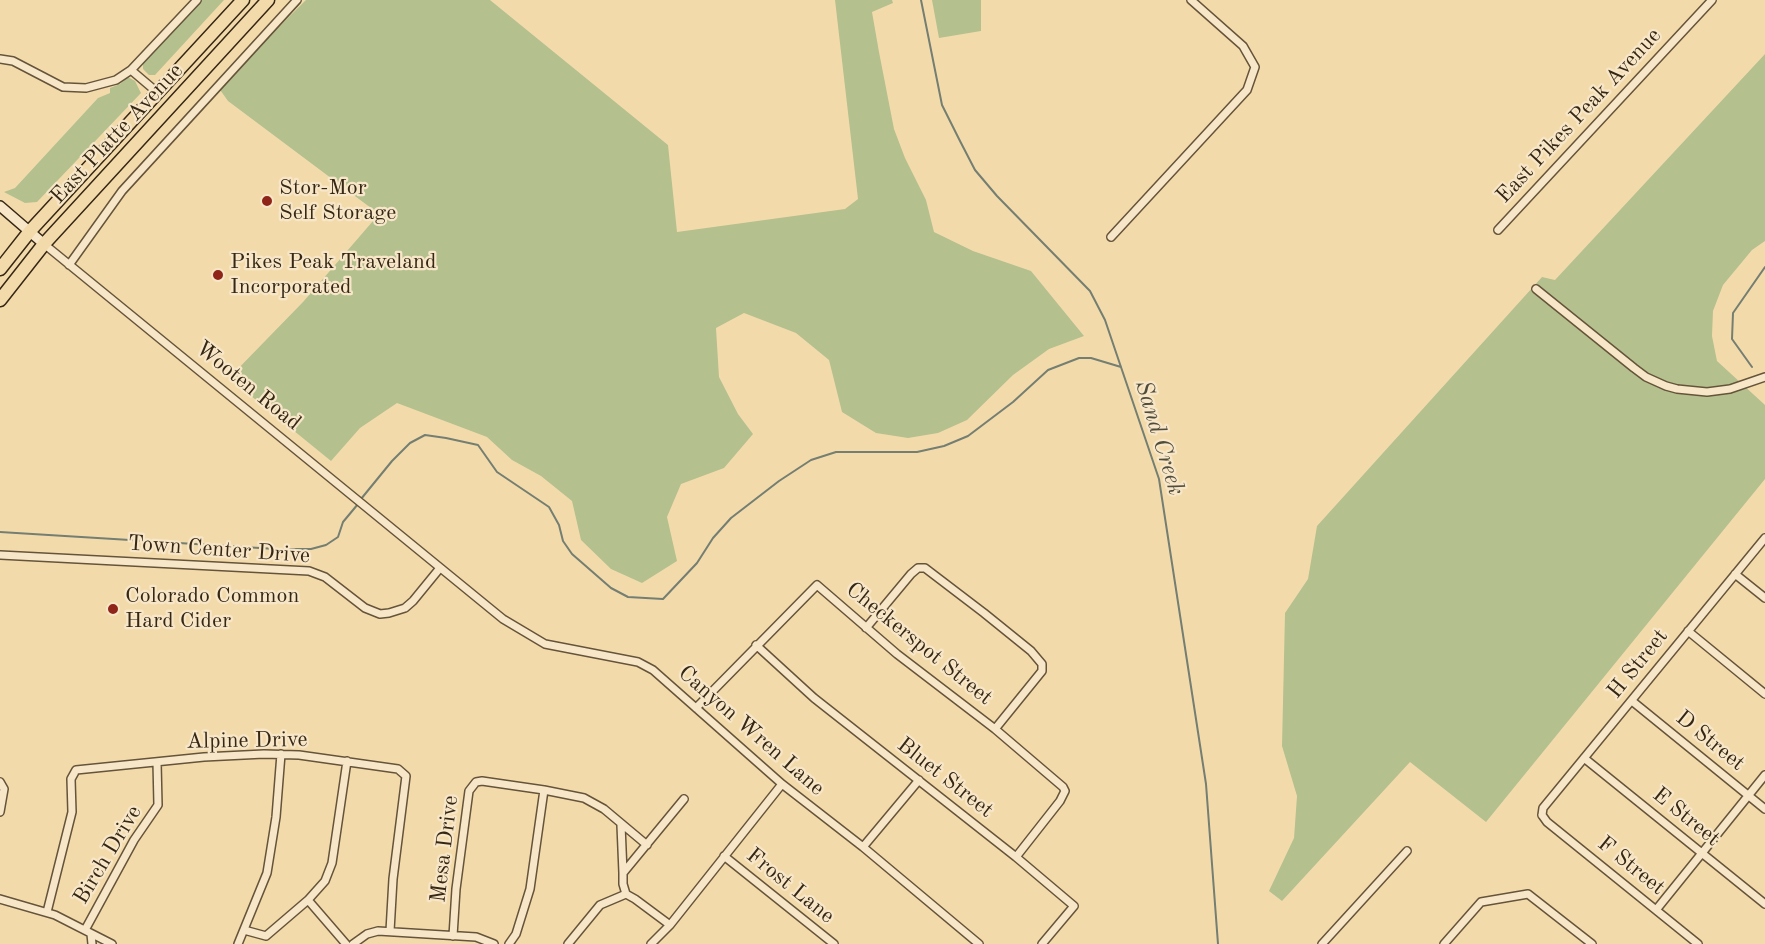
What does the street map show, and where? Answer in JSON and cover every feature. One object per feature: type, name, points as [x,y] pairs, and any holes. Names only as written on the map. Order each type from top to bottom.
[{"type":"highway","name":"East Platte Avenue","points":[[0,269],[30,231],[243,0]]},
{"type":"highway","name":"East Platte Avenue","points":[[0,300],[44,244],[268,0]]},
{"type":"street","points":[[0,59],[13,61],[63,87],[86,88],[116,80],[131,70],[197,0]]},
{"type":"street","points":[[69,265],[123,191],[297,0]]},
{"type":"street","points":[[1111,237],[1247,90],[1255,67],[1243,46],[1191,0]]},
{"type":"street","name":"East Pikes Peak Avenue","points":[[1498,230],[1712,0]]},
{"type":"street","points":[[131,70],[158,93]]},
{"type":"street","name":"Wooten Road","points":[[2,210],[474,594]]},
{"type":"street","points":[[1536,289],[1646,377],[1666,386],[1707,392],[1730,389],[1765,377]]},
{"type":"street","name":"H Street","points":[[1540,815],[1543,808],[1765,538]]},
{"type":"street","name":"Town Center Drive","points":[[0,555],[309,571],[325,577],[365,608],[380,614],[405,608],[440,568]]},
{"type":"street","points":[[866,628],[911,573],[918,568],[925,568],[984,613],[1031,651],[1042,664],[1042,671],[995,729]]},
{"type":"street","points":[[1735,574],[1765,598]]},
{"type":"street","name":"Checkerspot Street","points":[[696,708],[817,585],[866,628],[995,729],[1063,787],[1065,791],[1060,801],[1016,857]]},
{"type":"street","name":"Canyon Wren Lane","points":[[474,594],[503,619],[545,644],[638,662],[665,680],[782,784],[863,847],[979,944]]},
{"type":"street","points":[[1689,631],[1765,694]]},
{"type":"street","name":"Bluet Street","points":[[756,645],[814,698],[1016,857],[1074,906],[1042,944]]},
{"type":"street","name":"D Street","points":[[1632,701],[1765,809]]},
{"type":"street","points":[[238,944],[267,873],[276,816],[281,754]]},
{"type":"street","name":"Alpine Drive","points":[[47,912],[72,812],[73,774],[76,770],[216,756],[281,754],[398,769],[406,776],[393,879],[390,931]]},
{"type":"street","name":"E Street","points":[[1584,758],[1765,904]]},
{"type":"street","name":"Birch Drive","points":[[88,932],[134,840],[158,806],[157,762]]},
{"type":"street","points":[[244,930],[266,936],[308,900],[326,881],[330,872],[347,762]]},
{"type":"street","points":[[1656,910],[1765,775]]},
{"type":"street","points":[[863,847],[919,780]]},
{"type":"street","points":[[0,782],[4,789],[0,812]]},
{"type":"street","name":"Mesa Drive","points":[[453,936],[459,860],[471,786],[476,782],[544,790],[584,798],[604,809],[647,845]]},
{"type":"street","points":[[651,944],[670,925],[782,784]]},
{"type":"street","points":[[509,944],[516,933],[530,889],[544,790]]},
{"type":"street","points":[[623,873],[684,799]]},
{"type":"street","name":"F Street","points":[[1540,815],[1698,944]]},
{"type":"street","points":[[621,825],[623,884],[626,894],[670,925]]},
{"type":"street","points":[[1322,944],[1407,851]]},
{"type":"street","name":"Frost Lane","points":[[724,856],[834,944]]},
{"type":"street","points":[[568,944],[600,905],[626,894]]},
{"type":"street","points":[[1444,944],[1481,902],[1528,894],[1592,944]]},
{"type":"street","points":[[0,899],[47,912],[112,944]]},
{"type":"street","points":[[308,900],[346,944]]},
{"type":"street","points":[[353,944],[372,932],[390,931],[483,939],[494,944]]},
{"type":"street","points":[[88,932],[92,944]]},
{"type":"green space","points":[[201,0],[224,0],[155,75],[149,75],[143,69],[143,63]]},
{"type":"green space","points":[[306,0],[490,0],[668,145],[677,232],[845,209],[858,199],[835,0],[892,0],[893,3],[872,12],[879,52],[894,129],[905,158],[926,200],[934,232],[973,251],[1031,271],[1084,336],[1049,349],[1013,375],[967,420],[938,433],[908,438],[876,433],[842,412],[829,360],[796,333],[744,313],[716,328],[719,377],[738,414],[753,434],[724,468],[681,484],[667,517],[677,561],[642,583],[611,569],[581,540],[572,501],[541,476],[512,460],[487,437],[397,403],[360,428],[331,461],[229,378],[303,302],[379,214],[228,101],[218,87]]},
{"type":"green space","points":[[932,0],[981,0],[981,31],[939,38]]},
{"type":"green space","points":[[1765,54],[1765,241],[1752,250],[1723,285],[1713,311],[1712,336],[1717,361],[1765,405],[1765,479],[1486,822],[1410,762],[1282,901],[1269,891],[1294,838],[1297,796],[1282,746],[1285,613],[1308,579],[1317,526],[1542,277],[1555,280]]},
{"type":"green space","points":[[128,77],[135,81],[141,93],[37,202],[25,203],[4,192],[15,188],[98,98],[110,93],[110,88],[120,84]]},
{"type":"waterway","name":"Sand Creek","points":[[921,0],[942,105],[975,170],[997,196],[1090,291],[1105,320],[1159,479],[1206,784],[1218,944]]},
{"type":"waterway","points":[[1752,367],[1732,339],[1733,313],[1765,267]]},
{"type":"waterway","points":[[361,499],[392,461],[410,443],[425,435],[478,445],[497,472],[549,507],[559,525],[563,541],[572,554],[611,588],[628,597],[663,599],[697,563],[713,538],[731,518],[811,460],[836,452],[917,452],[944,446],[968,436],[1013,402],[1048,370],[1079,358],[1091,358],[1121,367]]},
{"type":"waterway","points":[[0,532],[276,549],[311,549],[326,545],[338,537],[343,522],[358,504]]},
{"type":"place","name":"Stor-Mor Self Storage","points":[[267,201]]},
{"type":"place","name":"Pikes Peak Traveland Incorporated","points":[[218,275]]},
{"type":"place","name":"Colorado Common Hard Cider","points":[[113,609]]}]
